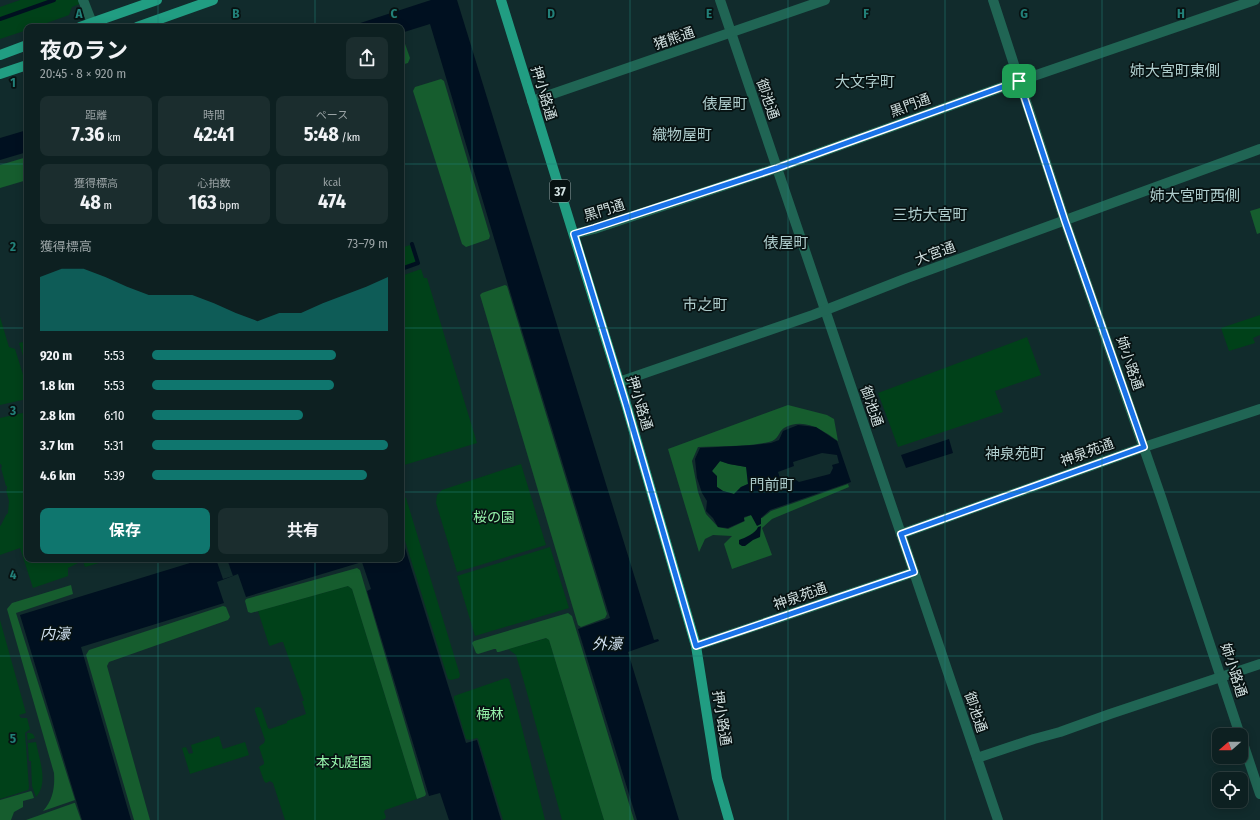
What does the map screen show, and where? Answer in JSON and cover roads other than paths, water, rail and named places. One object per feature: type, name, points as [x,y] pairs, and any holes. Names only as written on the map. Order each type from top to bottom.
[{"type":"main road","points":[[89,24],[157,0]]},
{"type":"main road","points":[[145,24],[213,0]]},
{"type":"main road","name":"押小路通","points":[[500,0],[619,382],[696,646],[717,778],[729,820]]},
{"type":"main road","points":[[0,55],[24,46]]},
{"type":"main road","points":[[0,74],[24,66]]},
{"type":"street","name":"御池通","points":[[720,0],[998,820]]},
{"type":"street","name":"猪熊通","points":[[532,101],[825,0]]},
{"type":"street","name":"姉小路通","points":[[993,0],[1065,221],[1144,447],[1238,728]]},
{"type":"street","name":"黒門通","points":[[574,234],[777,168],[1019,81],[1255,0]]},
{"type":"street","points":[[84,1],[92,23]]},
{"type":"street","name":"大宮通","points":[[619,382],[813,315],[825,309],[1260,149]]},
{"type":"street","name":"神泉苑通","points":[[901,534],[1144,447],[1260,409]]},
{"type":"street","name":"神泉苑通","points":[[696,646],[914,572]]},
{"type":"street","points":[[977,758],[1060,732],[1260,664]]},
{"type":"street","name":"姉小路通","points":[[1248,757],[1260,794]]},
{"type":"water","name":"外濠","points":[[431,0],[457,0],[654,640],[658,639],[659,641],[628,652],[679,820],[637,820],[578,629],[610,618],[430,24],[404,32],[404,24],[357,24]]},
{"type":"water","points":[[24,131],[24,153],[0,160],[0,138]]},
{"type":"water","points":[[798,425],[816,427],[837,441],[851,482],[770,510],[761,518],[761,524],[757,526],[751,515],[744,517],[744,521],[728,528],[718,527],[713,518],[706,511],[707,501],[702,493],[697,478],[695,459],[700,448],[771,443],[779,440],[783,431]],"holes":[[[822,453],[837,455],[839,463],[832,465],[833,468],[830,474],[799,482],[796,480],[782,484],[778,472],[794,466],[793,462]],[[720,461],[746,467],[748,484],[741,487],[734,494],[723,491],[717,487],[717,476],[712,471]]]},
{"type":"water","points":[[949,439],[953,453],[906,468],[901,455]]},
{"type":"water","points":[[761,526],[760,537],[745,546],[739,544],[739,540],[750,535]]},
{"type":"water","name":"内濠","points":[[404,545],[466,743],[477,740],[501,820],[449,820],[440,793],[429,796],[367,591],[371,589],[362,562],[404,562]]},
{"type":"water","name":"内濠","points":[[193,562],[362,562],[246,597],[238,574],[217,582],[224,603],[81,647],[131,820],[82,820],[20,615]]},
{"type":"waterway","points":[[0,19],[54,0]]},
{"type":"waterway","points":[[404,268],[418,263],[412,244]]},
{"type":"district","name":"姉大宮町東側","points":[[1175,71]]},
{"type":"district","name":"大文字町","points":[[865,82]]},
{"type":"district","name":"俵屋町","points":[[725,104]]},
{"type":"district","name":"織物屋町","points":[[682,135]]},
{"type":"district","name":"姉大宮町西側","points":[[1195,196]]},
{"type":"district","name":"三坊大宮町","points":[[930,215]]},
{"type":"district","name":"俵屋町","points":[[786,243]]},
{"type":"district","name":"市之町","points":[[705,305]]},
{"type":"district","name":"神泉苑町","points":[[1015,454]]},
{"type":"district","name":"門前町","points":[[772,485]]},
{"type":"park label","name":"桜の園","points":[[494,517]]},
{"type":"park label","name":"梅林","points":[[490,714]]},
{"type":"park label","name":"本丸庭園","points":[[344,762]]}]
